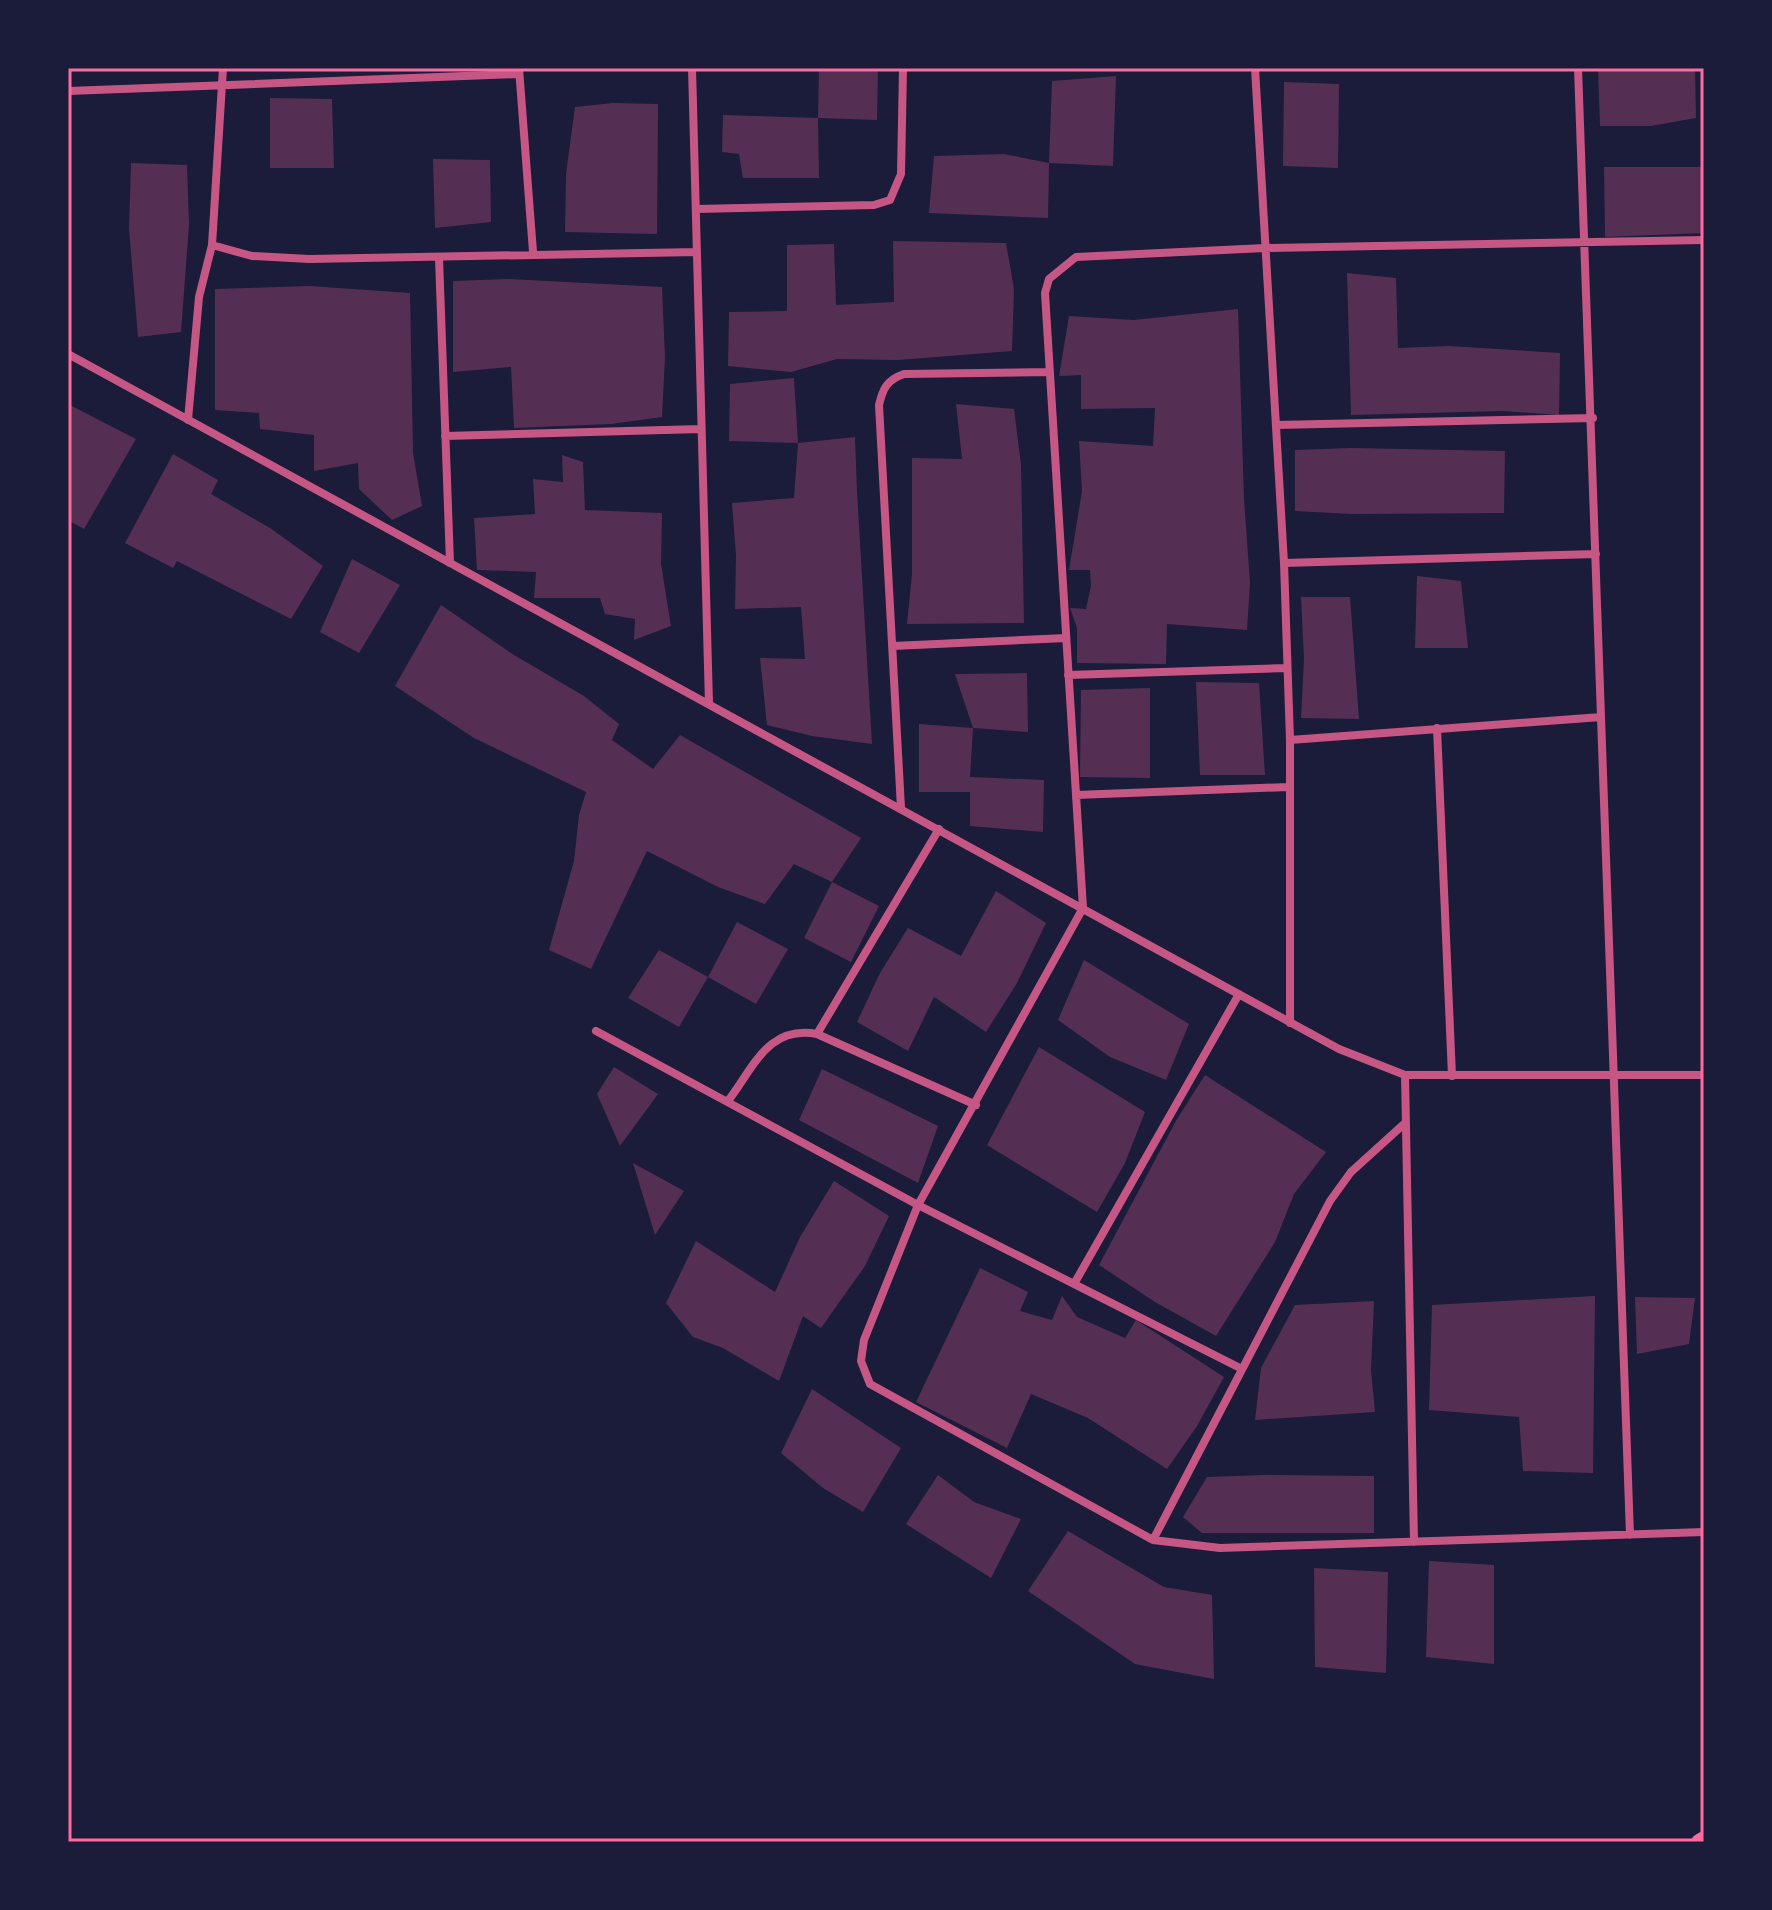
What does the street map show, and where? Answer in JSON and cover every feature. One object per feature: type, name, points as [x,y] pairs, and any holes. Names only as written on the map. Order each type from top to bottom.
[{"type":"street","points":[[188,420],[199,297],[212,245],[223,68]]},
{"type":"street","points":[[692,68],[709,704]]},
{"type":"street","points":[[696,209],[874,205],[890,200],[901,174],[903,68]]},
{"type":"street","points":[[1255,68],[1284,563],[1290,740],[1290,1023]]},
{"type":"street","points":[[1578,68],[1593,418],[1630,1535]]},
{"type":"street","points":[[68,91],[224,87],[519,71],[533,252]]},
{"type":"street","points":[[1704,240],[1265,248],[1076,257],[1049,279],[1045,293],[1049,372],[1083,908],[918,1205],[864,1340],[861,1361],[870,1384],[1153,1540],[1220,1548],[1704,1532]]},
{"type":"street","points":[[212,245],[252,256],[439,258],[533,252],[697,252]]},
{"type":"street","points":[[439,258],[450,563]]},
{"type":"street","points":[[68,354],[1339,1049],[1405,1075],[1704,1075]]},
{"type":"street","points":[[901,808],[879,405],[883,390],[891,379],[904,374],[1049,372]]},
{"type":"street","points":[[1276,425],[1593,418]]},
{"type":"street","points":[[445,436],[701,429]]},
{"type":"street","points":[[1284,563],[1596,554]]},
{"type":"street","points":[[893,646],[1066,638]]},
{"type":"street","points":[[1068,675],[1287,668]]},
{"type":"street","points":[[1290,740],[1601,717]]},
{"type":"street","points":[[1437,728],[1452,1076]]},
{"type":"street","points":[[1076,795],[1288,787]]},
{"type":"street","points":[[817,1034],[939,829]]},
{"type":"street","points":[[1074,1284],[1239,994]]},
{"type":"street","points":[[596,1031],[918,1205],[1242,1369]]},
{"type":"street","points":[[728,1101],[775,1038],[790,1032],[817,1034],[976,1105]]},
{"type":"street","points":[[1405,1075],[1414,1542]]},
{"type":"street","points":[[1153,1540],[1330,1201],[1351,1172],[1404,1124]]},
{"type":"building","points":[[819,68],[878,68],[877,120],[818,118]]},
{"type":"building","points":[[1598,68],[1695,68],[1696,118],[1651,126],[1600,126]]},
{"type":"building","points":[[1116,76],[1113,166],[1049,163],[1052,81]]},
{"type":"building","points":[[1284,82],[1339,84],[1338,168],[1283,166]]},
{"type":"building","points":[[270,98],[332,99],[334,168],[270,168]]},
{"type":"building","points":[[613,103],[658,104],[657,234],[565,232],[566,174],[575,107]]},
{"type":"building","points":[[723,115],[818,118],[819,178],[743,178],[739,154],[722,152]]},
{"type":"building","points":[[1004,154],[1049,163],[1048,218],[929,213],[934,156]]},
{"type":"building","points":[[433,159],[490,160],[491,222],[435,228]]},
{"type":"building","points":[[131,163],[187,165],[189,225],[181,332],[138,337],[129,229]]},
{"type":"building","points":[[1604,167],[1704,167],[1704,233],[1605,237]]},
{"type":"building","points":[[893,241],[1006,243],[1014,289],[1012,351],[898,360],[837,359],[791,372],[728,366],[729,312],[787,311],[787,245],[834,244],[836,305],[894,302]]},
{"type":"building","points":[[1347,273],[1396,278],[1398,348],[1449,346],[1560,353],[1559,415],[1503,411],[1351,415]]},
{"type":"building","points":[[509,279],[662,287],[665,357],[662,417],[611,424],[514,428],[511,367],[453,372],[453,281]]},
{"type":"building","points":[[310,286],[410,293],[413,453],[422,506],[392,520],[359,489],[358,463],[314,471],[314,435],[260,429],[259,413],[215,410],[215,289]]},
{"type":"building","points":[[1238,309],[1250,583],[1247,630],[1167,624],[1166,664],[1077,663],[1077,628],[1070,608],[1086,609],[1091,586],[1090,570],[1069,570],[1082,491],[1079,441],[1153,446],[1155,408],[1081,409],[1081,375],[1059,376],[1069,316],[1134,320]]},
{"type":"building","points":[[794,378],[798,443],[729,441],[730,384]]},
{"type":"building","points":[[68,404],[136,439],[84,529],[68,520]]},
{"type":"building","points":[[956,404],[1014,409],[1021,465],[1024,623],[907,624],[912,574],[912,458],[962,459]]},
{"type":"building","points":[[855,437],[872,744],[812,736],[767,725],[760,658],[805,659],[801,607],[735,609],[736,555],[732,503],[794,498],[798,443]]},
{"type":"building","points":[[1295,450],[1505,451],[1504,513],[1352,514],[1295,511]]},
{"type":"building","points":[[173,454],[218,480],[211,494],[270,528],[323,566],[291,619],[177,561],[173,568],[125,543]]},
{"type":"building","points":[[562,455],[583,462],[585,510],[662,513],[661,564],[671,626],[634,640],[635,619],[605,614],[600,598],[534,598],[536,572],[477,570],[474,518],[535,514],[533,479],[563,482]]},
{"type":"building","points":[[352,559],[400,585],[359,653],[320,632]]},
{"type":"building","points":[[1417,576],[1461,581],[1468,648],[1415,648]]},
{"type":"building","points":[[1301,597],[1350,597],[1359,719],[1301,718],[1304,659]]},
{"type":"building","points":[[441,605],[514,655],[584,696],[619,724],[612,740],[653,769],[680,735],[861,838],[832,882],[794,864],[765,904],[718,887],[647,851],[591,969],[549,950],[574,861],[579,815],[586,792],[474,738],[395,686]]},
{"type":"building","points":[[1027,673],[1028,732],[973,728],[955,674]]},
{"type":"building","points":[[1196,682],[1259,683],[1265,775],[1200,775]]},
{"type":"building","points":[[1150,688],[1150,778],[1080,777],[1081,690]]},
{"type":"building","points":[[919,724],[973,728],[970,777],[1044,780],[1043,832],[970,826],[970,792],[919,792]]},
{"type":"building","points":[[832,882],[879,906],[851,962],[804,938]]},
{"type":"building","points":[[996,891],[1046,923],[1017,983],[986,1032],[934,997],[908,1051],[857,1022],[880,973],[908,928],[961,956]]},
{"type":"building","points":[[737,922],[788,949],[756,1004],[708,977]]},
{"type":"building","points":[[659,950],[708,977],[679,1027],[628,998]]},
{"type":"building","points":[[1084,960],[1189,1024],[1166,1080],[1110,1057],[1058,1020]]},
{"type":"building","points":[[1039,1047],[1145,1112],[1125,1163],[1097,1212],[987,1145]]},
{"type":"building","points":[[614,1067],[658,1094],[620,1146],[597,1094]]},
{"type":"building","points":[[822,1069],[938,1126],[918,1183],[799,1120]]},
{"type":"building","points":[[1205,1075],[1326,1152],[1294,1194],[1275,1242],[1216,1336],[1155,1302],[1099,1265],[1177,1119]]},
{"type":"building","points":[[633,1163],[684,1191],[655,1235]]},
{"type":"building","points":[[834,1181],[889,1216],[865,1266],[821,1328],[803,1316],[779,1381],[723,1348],[693,1337],[666,1303],[696,1241],[775,1292],[800,1237]]},
{"type":"building","points":[[980,1268],[1028,1292],[1020,1311],[1052,1320],[1062,1296],[1077,1317],[1125,1338],[1136,1320],[1224,1377],[1197,1426],[1167,1469],[1088,1418],[1031,1394],[1007,1448],[916,1402]]},
{"type":"building","points":[[1595,1296],[1593,1473],[1523,1471],[1519,1417],[1429,1410],[1432,1305]]},
{"type":"building","points":[[1635,1297],[1695,1298],[1689,1344],[1637,1354]]},
{"type":"building","points":[[1374,1301],[1371,1370],[1375,1412],[1255,1420],[1261,1368],[1295,1305]]},
{"type":"building","points":[[812,1389],[901,1448],[863,1512],[823,1488],[781,1453]]},
{"type":"building","points":[[938,1475],[974,1502],[1021,1519],[991,1578],[906,1524]]},
{"type":"building","points":[[1374,1476],[1374,1533],[1202,1533],[1183,1517],[1207,1477]]},
{"type":"building","points":[[1068,1531],[1164,1587],[1212,1595],[1214,1679],[1135,1664],[1028,1591]]},
{"type":"building","points":[[1429,1561],[1494,1565],[1494,1664],[1426,1657]]},
{"type":"building","points":[[1314,1568],[1388,1572],[1386,1673],[1315,1667]]}]
